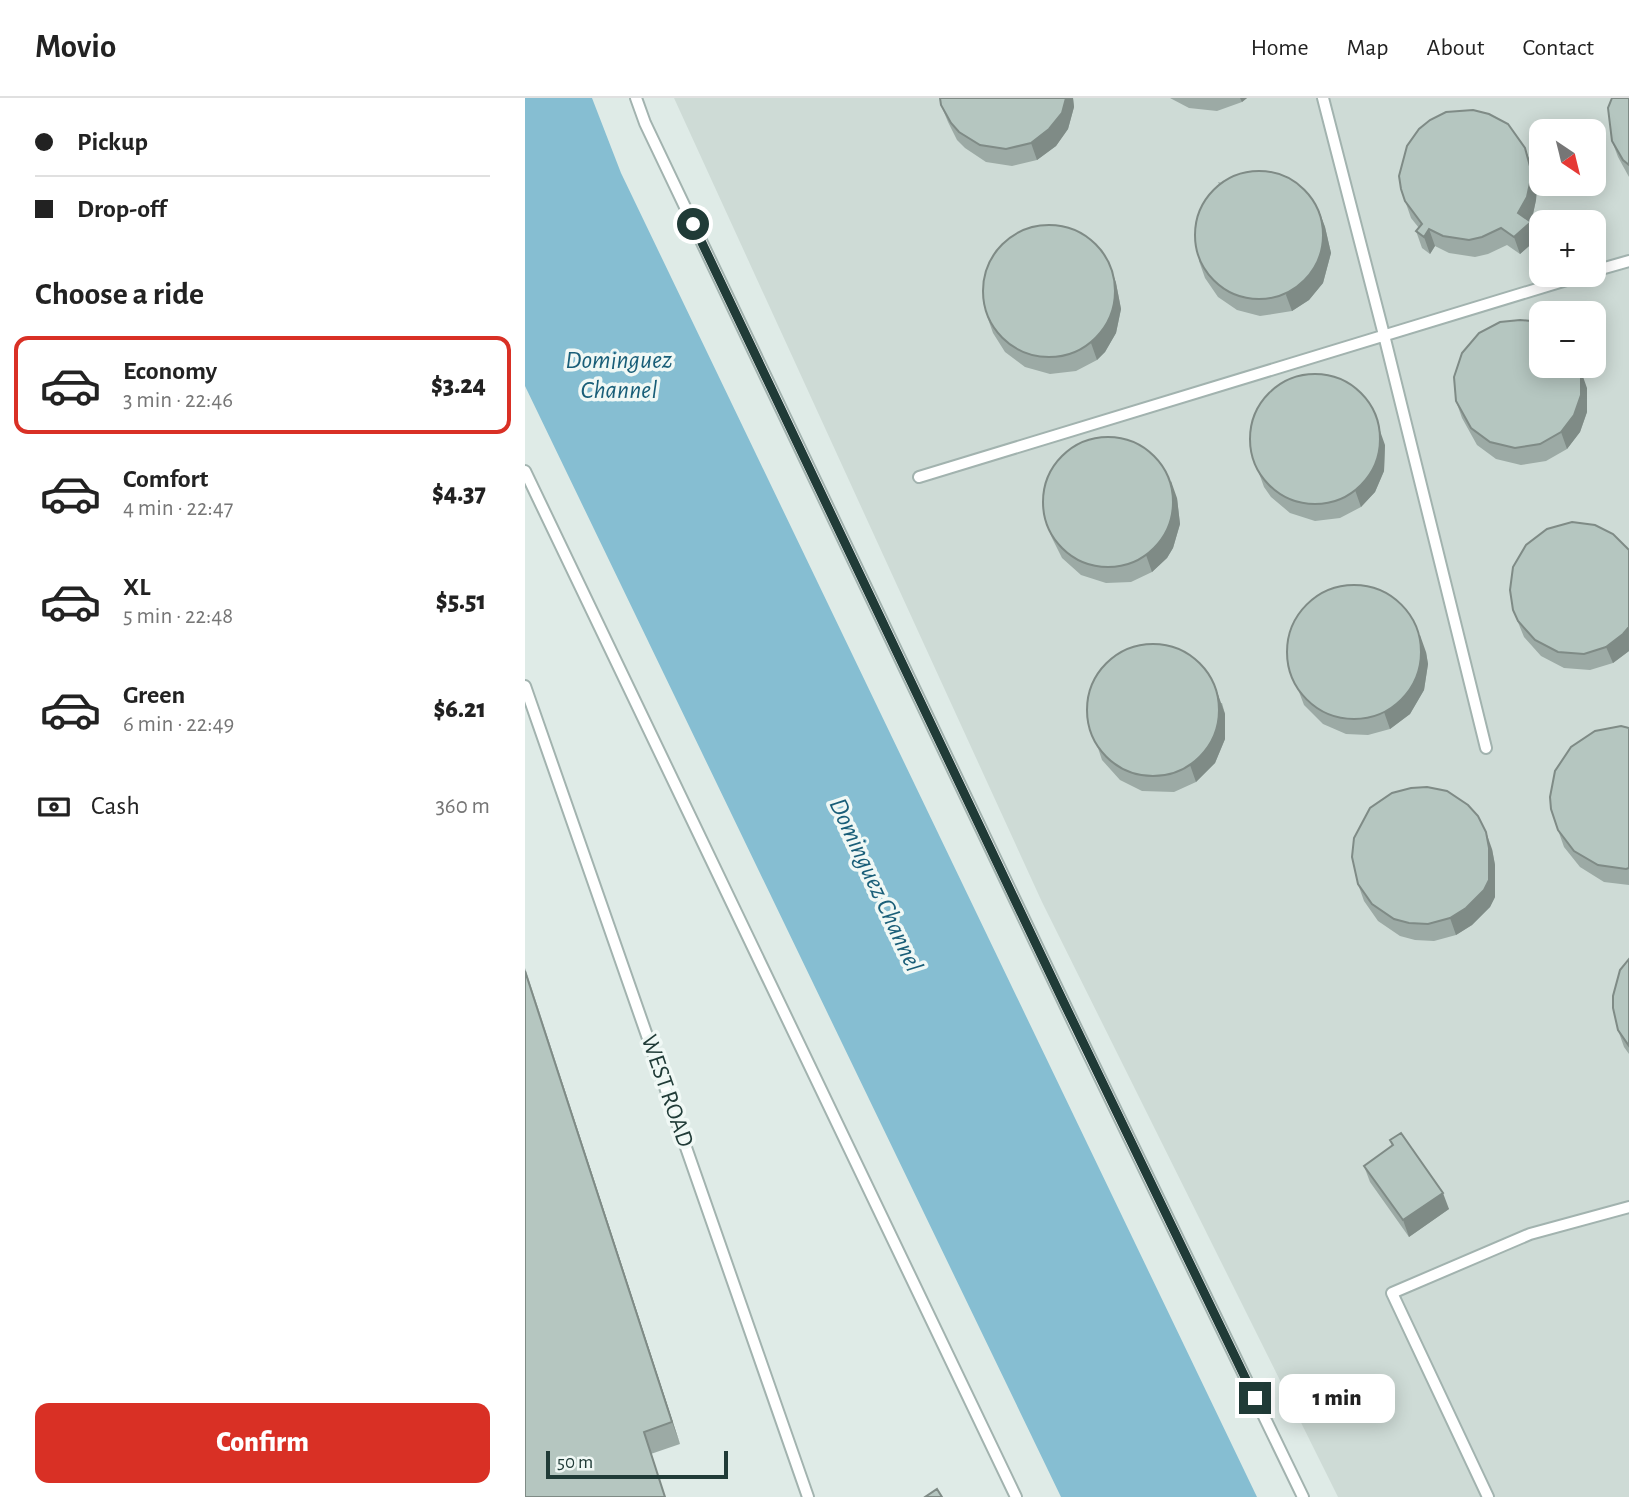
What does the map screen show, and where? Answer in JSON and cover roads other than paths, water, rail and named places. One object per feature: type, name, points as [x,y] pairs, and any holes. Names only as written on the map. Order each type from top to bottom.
[{"type":"lane","points":[[636,98],[657,148],[1070,1015],[1303,1497]]},
{"type":"lane","points":[[1323,98],[1486,748]]},
{"type":"lane","points":[[1606,268],[1629,261]]},
{"type":"lane","points":[[919,477],[1543,287]]},
{"type":"lane","points":[[525,471],[1016,1497]]},
{"type":"lane","name":"WEST ROAD","points":[[525,685],[808,1497]]},
{"type":"lane","points":[[1488,1497],[1392,1293],[1530,1234],[1629,1207]]},
{"type":"water","name":"Dominguez Channel","points":[[525,98],[592,98],[621,173],[1257,1497],[1061,1497],[525,386]]}]
